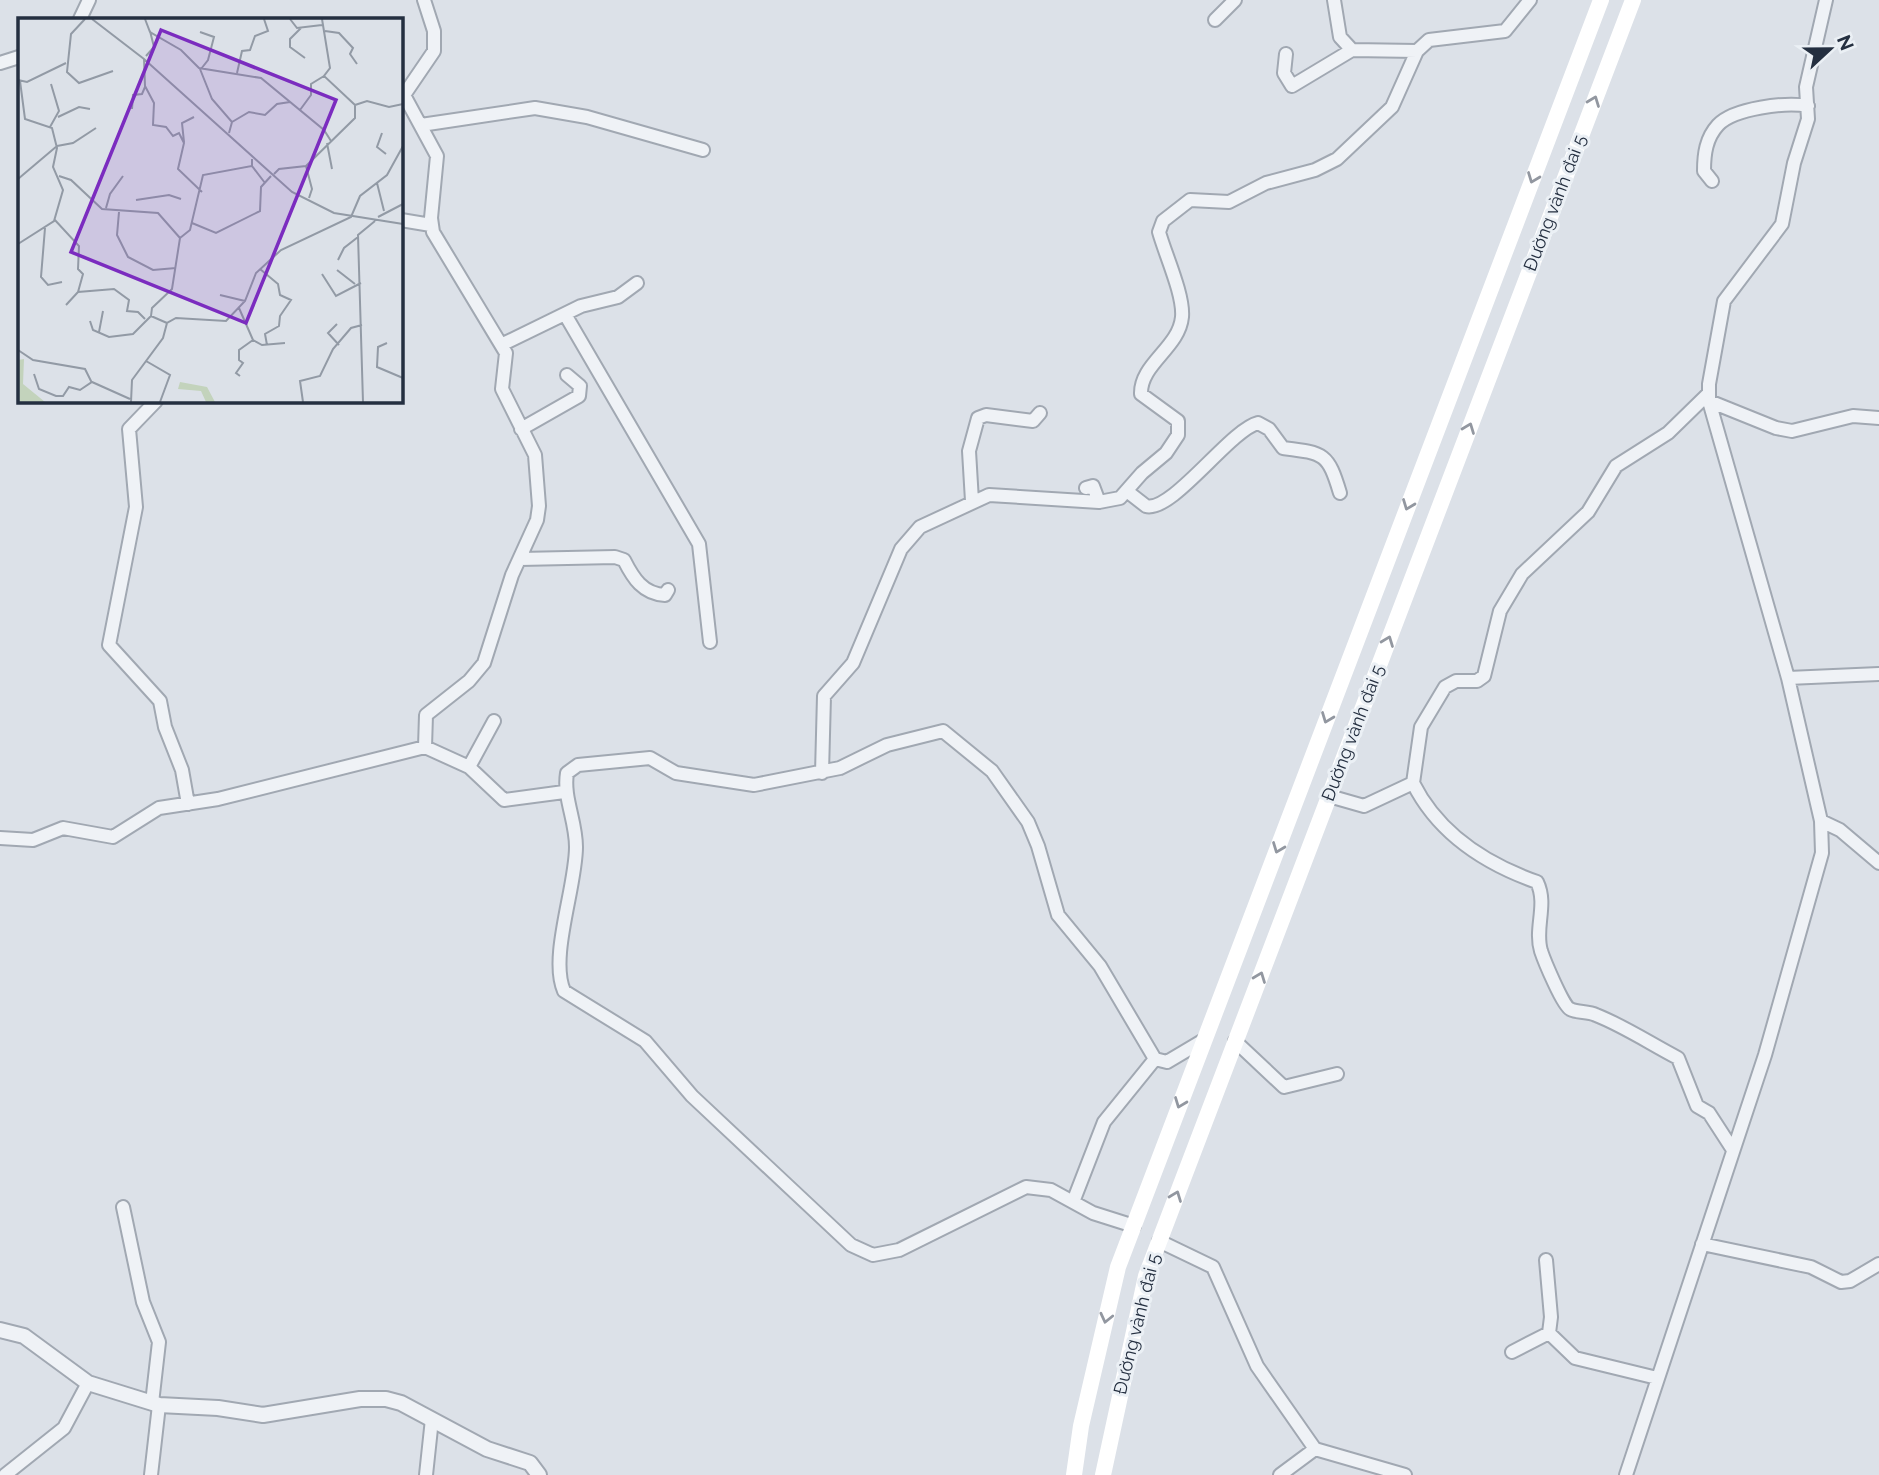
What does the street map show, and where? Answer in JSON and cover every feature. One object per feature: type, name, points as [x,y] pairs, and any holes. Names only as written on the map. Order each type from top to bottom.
[{"type":"main road","name":"Đường vành đai 5","points":[[1074,1475],[1081,1426],[1118,1267],[1601,0]]},
{"type":"main road","name":"Đường vành đai 5","points":[[1103,1475],[1146,1276],[1633,0]]},
{"type":"street","points":[[80,18],[89,0]]},
{"type":"street","points":[[424,0],[434,31],[434,51],[404,95],[437,156],[431,225],[437,240],[503,344],[507,362],[502,389],[535,455],[539,506],[537,520],[509,583],[484,663],[469,681],[426,715],[425,747]]},
{"type":"street","points":[[1215,20],[1235,0]]},
{"type":"street","points":[[1334,0],[1340,37],[1352,50]]},
{"type":"street","points":[[822,773],[824,695],[853,663],[901,549],[920,527],[972,501],[998,494],[1099,502],[1120,498],[1142,473],[1166,453],[1180,428],[1172,415],[1141,394],[1145,376],[1171,342],[1182,318],[1159,232],[1163,221],[1190,200],[1229,202],[1266,183],[1315,170],[1336,159],[1392,107],[1417,51],[1429,40],[1505,31],[1530,0]]},
{"type":"street","points":[[1626,1475],[1765,1055],[1819,867],[1821,821],[1788,678],[1709,398],[1724,301],[1782,224],[1794,163],[1808,119],[1807,87],[1826,0]]},
{"type":"street","points":[[1286,54],[1284,73],[1292,86],[1352,50],[1417,51]]},
{"type":"street","points":[[0,63],[18,57]]},
{"type":"street","points":[[1712,181],[1703,171],[1704,150],[1719,124],[1734,116],[1774,105],[1808,106]]},
{"type":"street","points":[[421,125],[535,108],[587,117],[703,150]]},
{"type":"street","points":[[402,220],[431,225]]},
{"type":"street","points":[[503,344],[566,316],[581,306],[618,297],[637,283]]},
{"type":"street","points":[[566,316],[699,544],[710,642]]},
{"type":"street","points":[[522,429],[579,396],[580,386],[567,375]]},
{"type":"street","points":[[1709,398],[1776,428],[1792,431],[1853,416],[1879,418]]},
{"type":"street","points":[[1709,398],[1668,433],[1616,466],[1588,512],[1522,575],[1500,611],[1484,676],[1477,681],[1456,681],[1445,687],[1421,727],[1413,783],[1422,801],[1447,830],[1485,859],[1537,882],[1543,895],[1539,937],[1541,953],[1555,978],[1562,1002],[1569,1009],[1595,1014],[1678,1058],[1697,1106],[1709,1113],[1733,1150]]},
{"type":"street","points":[[155,402],[129,429],[136,507],[109,645],[160,701],[165,727],[181,770],[188,804]]},
{"type":"street","points":[[972,501],[969,451],[978,418],[986,415],[1033,421],[1040,413]]},
{"type":"street","points":[[1128,492],[1146,506],[1158,505],[1213,460],[1243,429],[1258,422],[1269,429],[1283,448],[1319,453],[1328,458],[1340,494]]},
{"type":"street","points":[[1086,488],[1093,486],[1096,489],[1099,502]]},
{"type":"street","points":[[520,559],[615,557],[624,561],[632,577],[644,590],[659,595],[664,595],[668,590]]},
{"type":"street","points":[[1788,678],[1879,674]]},
{"type":"street","points":[[469,768],[494,721]]},
{"type":"street","points":[[1134,1226],[1094,1213],[1051,1190],[1026,1187],[899,1250],[873,1255],[851,1245],[691,1096],[645,1041],[564,991],[559,969],[576,848],[573,816],[564,792],[567,773],[571,767],[650,758],[676,773],[745,785],[822,773],[840,768],[887,745],[938,731],[947,734],[962,749],[986,765],[1034,834],[1058,915],[1100,966],[1155,1059],[1167,1062],[1205,1039]]},
{"type":"street","points":[[0,838],[33,840],[63,828],[113,838],[150,811],[425,747],[469,768],[504,800],[564,792]]},
{"type":"street","points":[[1329,796],[1364,806],[1413,783]]},
{"type":"street","points":[[1821,821],[1840,830],[1879,863]]},
{"type":"street","points":[[1236,1041],[1284,1087],[1337,1074]]},
{"type":"street","points":[[1073,1202],[1104,1122],[1155,1059]]},
{"type":"street","points":[[123,1207],[143,1302],[159,1342],[151,1475]]},
{"type":"street","points":[[1159,1241],[1213,1267],[1257,1366],[1315,1449],[1405,1475]]},
{"type":"street","points":[[1702,1244],[1811,1267],[1841,1282],[1850,1281],[1879,1264]]},
{"type":"street","points":[[1546,1260],[1551,1317],[1549,1334]]},
{"type":"street","points":[[0,1330],[24,1336],[88,1383],[155,1404],[274,1415],[373,1398],[401,1404],[487,1449],[530,1463],[539,1475]]},
{"type":"street","points":[[1549,1334],[1575,1359],[1657,1378]]},
{"type":"street","points":[[1512,1352],[1549,1334]]},
{"type":"street","points":[[5,1475],[64,1428],[88,1383]]},
{"type":"street","points":[[426,1475],[432,1419]]},
{"type":"street","points":[[1280,1475],[1315,1449]]}]
